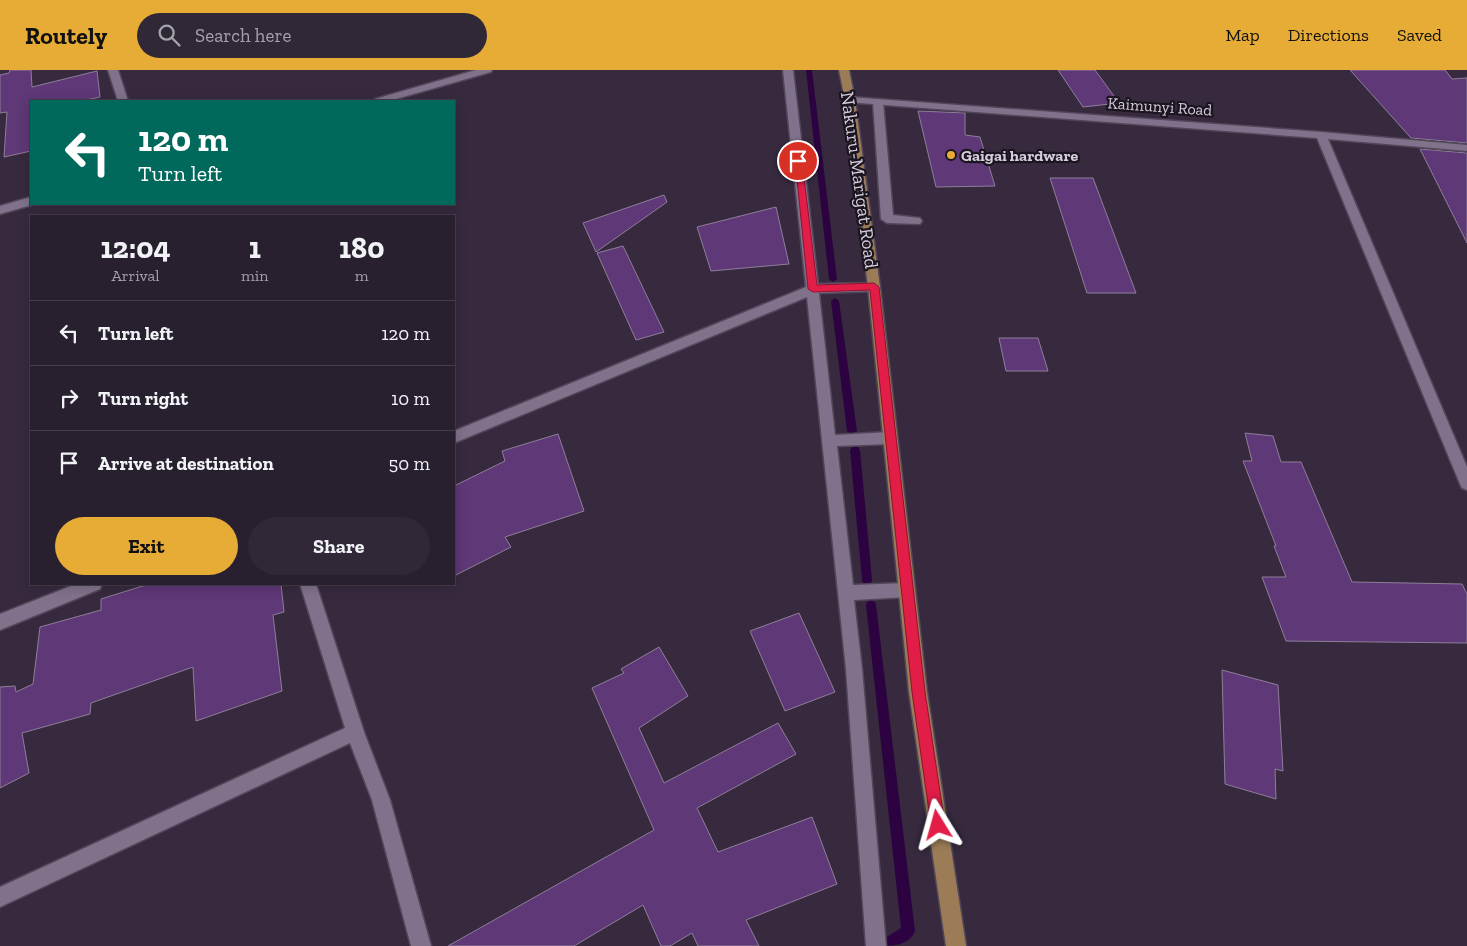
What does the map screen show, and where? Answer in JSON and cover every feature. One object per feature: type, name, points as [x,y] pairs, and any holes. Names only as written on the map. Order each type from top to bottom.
[{"type":"main road","name":"Nakuru-Marigat Road","points":[[844,70],[850,100],[874,287],[918,692],[952,943]]},
{"type":"street","points":[[113,70],[123,100]]},
{"type":"street","points":[[382,100],[487,70]]},
{"type":"street","points":[[788,70],[855,679],[876,946]]},
{"type":"street","name":"Kaimunyi Road","points":[[850,100],[1321,135],[1467,148]]},
{"type":"street","points":[[878,102],[887,219],[916,221]]},
{"type":"street","points":[[1321,135],[1467,484]]},
{"type":"street","points":[[0,210],[30,201]]},
{"type":"street","points":[[455,437],[813,289],[874,287]]},
{"type":"street","points":[[830,441],[890,438]]},
{"type":"street","points":[[0,622],[92,585]]},
{"type":"street","points":[[308,585],[355,732],[381,800],[421,946]]},
{"type":"street","points":[[846,593],[907,590]]},
{"type":"street","points":[[0,897],[355,732]]},
{"type":"building","points":[[10,70],[31,70],[32,87],[97,71],[100,97],[86,100],[30,100],[30,151],[4,157],[7,112],[0,113],[0,75],[9,73]]},
{"type":"building","points":[[1058,70],[1095,70],[1119,103],[1083,107]]},
{"type":"building","points":[[1350,70],[1445,70],[1452,79],[1467,78],[1467,143],[1411,138]]},
{"type":"building","points":[[918,111],[965,113],[965,135],[980,137],[995,186],[936,187]]},
{"type":"building","points":[[1420,149],[1467,153],[1467,243]]},
{"type":"building","points":[[1050,178],[1093,178],[1136,293],[1087,293]]},
{"type":"building","points":[[664,195],[667,202],[596,252],[583,223]]},
{"type":"building","points":[[776,207],[789,264],[711,271],[697,227]]},
{"type":"building","points":[[623,246],[664,332],[636,340],[597,253]]},
{"type":"building","points":[[999,338],[1038,338],[1048,371],[1006,371]]},
{"type":"building","points":[[1245,433],[1273,436],[1281,462],[1301,462],[1352,582],[1462,584],[1467,594],[1467,643],[1286,641],[1262,577],[1286,577],[1243,461],[1252,461]]},
{"type":"building","points":[[558,434],[584,511],[505,537],[511,547],[455,575],[455,486],[505,461],[502,451]]},
{"type":"building","points":[[146,585],[281,585],[284,612],[273,615],[282,691],[196,721],[193,667],[91,703],[90,714],[22,733],[29,773],[0,788],[0,687],[15,686],[16,692],[33,684],[40,627],[101,610],[101,599]]},
{"type":"building","points":[[799,613],[835,692],[785,711],[750,631]]},
{"type":"building","points":[[659,647],[688,696],[639,728],[664,783],[778,723],[796,754],[697,808],[718,852],[812,817],[837,884],[746,920],[759,946],[698,946],[692,933],[670,946],[661,946],[643,905],[574,946],[448,946],[654,830],[592,688],[624,673],[621,669]]},
{"type":"building","points":[[1222,670],[1278,685],[1283,771],[1275,769],[1276,799],[1225,784]]},
{"type":"waterway","points":[[809,70],[833,279]]},
{"type":"waterway","points":[[835,301],[852,431]]},
{"type":"waterway","points":[[855,450],[867,580]]},
{"type":"waterway","points":[[871,605],[908,931],[885,946]]},
{"type":"place","name":"Gaigai hardware","points":[[951,155]]},
{"type":"route","points":[[798,161],[813,289],[874,287],[918,692],[938,825]]}]
